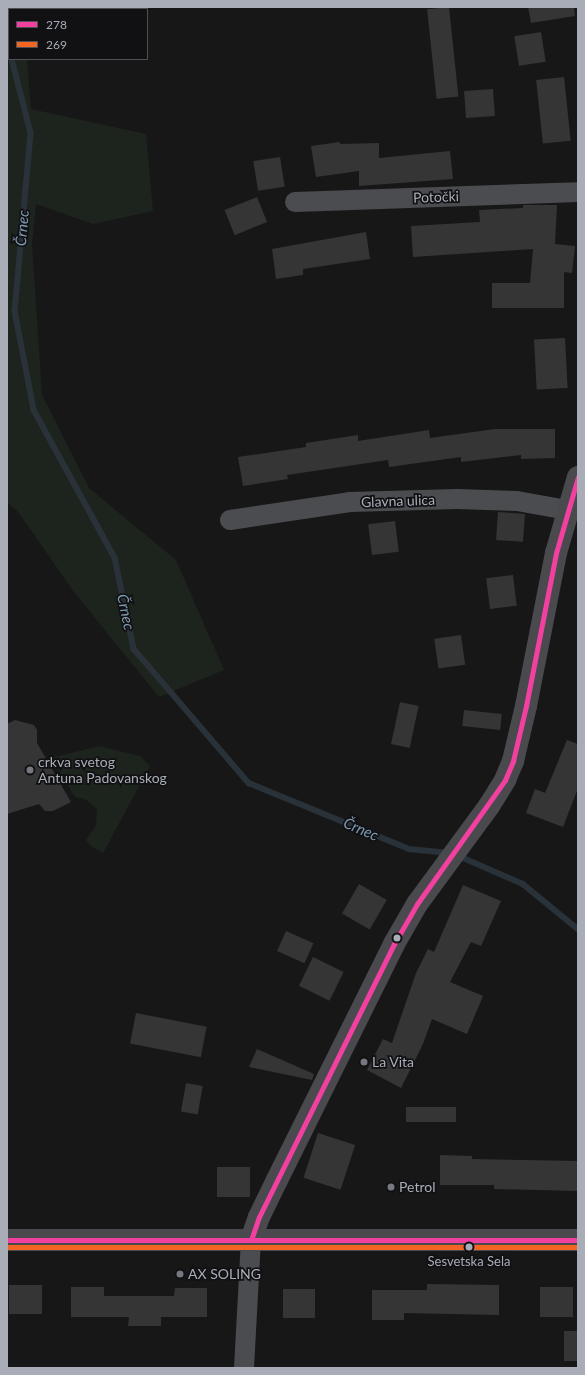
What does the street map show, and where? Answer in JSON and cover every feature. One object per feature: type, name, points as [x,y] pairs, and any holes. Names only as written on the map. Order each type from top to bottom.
[{"type":"street","name":"Potočki","points":[[295,202],[578,192]]},
{"type":"street","points":[[244,1368],[251,1240],[259,1217],[394,944],[417,904],[489,806],[513,761],[556,553],[567,510],[578,477]]},
{"type":"street","name":"Glavna ulica","points":[[230,520],[350,502],[457,499],[517,502],[567,510]]},
{"type":"street","points":[[7,1240],[578,1240]]},
{"type":"shaded area","points":[[7,7],[23,7],[8,8],[8,60],[27,60],[31,109],[146,134],[153,211],[93,224],[36,204],[32,243],[42,395],[89,488],[176,560],[224,670],[159,697],[74,592],[19,513],[7,502]]},
{"type":"shaded area","points":[[99,746],[140,756],[150,766],[103,853],[92,847],[86,840],[96,825],[97,809],[85,799],[75,797],[51,758]]},
{"type":"building","points":[[449,7],[458,97],[437,99],[427,9]]},
{"type":"building","points":[[528,7],[574,7],[575,16],[531,23]]},
{"type":"building","points":[[541,32],[546,62],[519,66],[514,36]]},
{"type":"building","points":[[564,77],[571,141],[543,144],[536,80]]},
{"type":"building","points":[[493,89],[495,116],[466,118],[464,91]]},
{"type":"building","points":[[340,142],[340,144],[379,143],[379,158],[450,151],[453,179],[359,186],[359,171],[316,177],[311,146]]},
{"type":"building","points":[[280,157],[285,187],[258,191],[253,161]]},
{"type":"building","points":[[257,197],[267,222],[235,235],[225,210]]},
{"type":"building","points":[[523,205],[557,205],[555,244],[575,246],[572,273],[564,272],[564,308],[492,308],[492,283],[530,283],[533,249],[413,257],[411,226],[480,222],[479,210],[523,208]]},
{"type":"building","points":[[366,232],[370,259],[303,269],[303,275],[276,279],[272,249]]},
{"type":"building","points":[[565,338],[568,388],[537,390],[534,340]]},
{"type":"building","points":[[495,429],[555,429],[555,458],[521,459],[521,455],[461,462],[461,457],[389,467],[388,460],[287,475],[288,479],[243,486],[238,457],[306,447],[306,443],[358,435],[358,441],[429,430],[430,438]]},
{"type":"building","points":[[498,512],[525,514],[523,542],[496,540]]},
{"type":"building","points":[[395,521],[399,552],[372,555],[368,524]]},
{"type":"building","points":[[513,575],[517,606],[490,609],[486,578]]},
{"type":"building","points":[[461,635],[465,665],[438,668],[434,639]]},
{"type":"building","points":[[400,702],[419,706],[410,748],[391,744]]},
{"type":"building","points":[[464,710],[502,714],[500,730],[462,726]]},
{"type":"building","name":"crkva svetog Antuna Padovanskog","points":[[15,720],[34,725],[37,730],[37,743],[71,802],[53,811],[45,811],[39,804],[7,814],[7,724]]},
{"type":"building","points":[[567,740],[578,744],[578,788],[563,827],[526,813],[535,789],[545,793]]},
{"type":"building","points":[[359,884],[387,900],[370,929],[342,913]]},
{"type":"building","points":[[463,885],[501,901],[481,946],[471,942],[450,982],[483,996],[467,1034],[432,1019],[423,1044],[401,1088],[367,1070],[383,1039],[392,1043],[416,973],[428,949],[434,952]]},
{"type":"building","points":[[286,931],[313,943],[304,963],[277,951]]},
{"type":"building","points":[[313,957],[344,972],[330,1001],[299,986]]},
{"type":"building","points":[[136,1013],[207,1027],[201,1057],[130,1043]]},
{"type":"building","points":[[257,1049],[314,1074],[312,1080],[249,1067]]},
{"type":"building","points":[[186,1083],[203,1086],[198,1115],[181,1112]]},
{"type":"building","points":[[406,1107],[456,1107],[456,1122],[406,1122]]},
{"type":"building","points":[[318,1133],[355,1145],[341,1190],[303,1178]]},
{"type":"building","points":[[440,1155],[472,1156],[472,1159],[578,1161],[578,1191],[494,1189],[494,1185],[440,1185]]},
{"type":"building","points":[[217,1167],[250,1167],[250,1197],[217,1197]]},
{"type":"building","points":[[427,1284],[499,1285],[499,1315],[404,1313],[404,1320],[372,1320],[372,1290],[427,1290]]},
{"type":"building","points":[[9,1285],[42,1285],[42,1314],[9,1314]]},
{"type":"building","points":[[71,1287],[104,1287],[104,1296],[174,1296],[175,1288],[207,1288],[207,1317],[161,1317],[161,1326],[128,1326],[129,1317],[71,1317]]},
{"type":"building","points":[[540,1287],[573,1287],[573,1317],[540,1317]]},
{"type":"building","points":[[283,1289],[315,1289],[315,1318],[283,1318]]},
{"type":"building","points":[[564,1331],[578,1331],[578,1361],[564,1361]]},
{"type":"waterway","name":"Črnec","points":[[12,60],[31,133],[15,311],[34,410],[115,558],[134,649],[249,783],[409,849],[449,853]]},
{"type":"waterway","name":"Črnec","points":[[459,856],[523,884],[578,929]]},
{"type":"transit line","name":"278","points":[[251,1240],[259,1217],[394,944],[417,904],[505,780],[513,761],[526,706],[556,553],[578,477]]},
{"type":"transit line","name":"278","points":[[7,1240],[578,1240]]},
{"type":"transit line","name":"269","points":[[7,1247],[578,1247]]},
{"type":"place","name":"crkva svetog Antuna Padovanskog","points":[[30,770]]},
{"type":"place","name":"La Vita","points":[[364,1062]]},
{"type":"place","name":"Petrol","points":[[391,1187]]},
{"type":"place","name":"Sesvetska Sela","points":[[469,1247]]},
{"type":"place","name":"AX SOLING","points":[[180,1274]]}]
